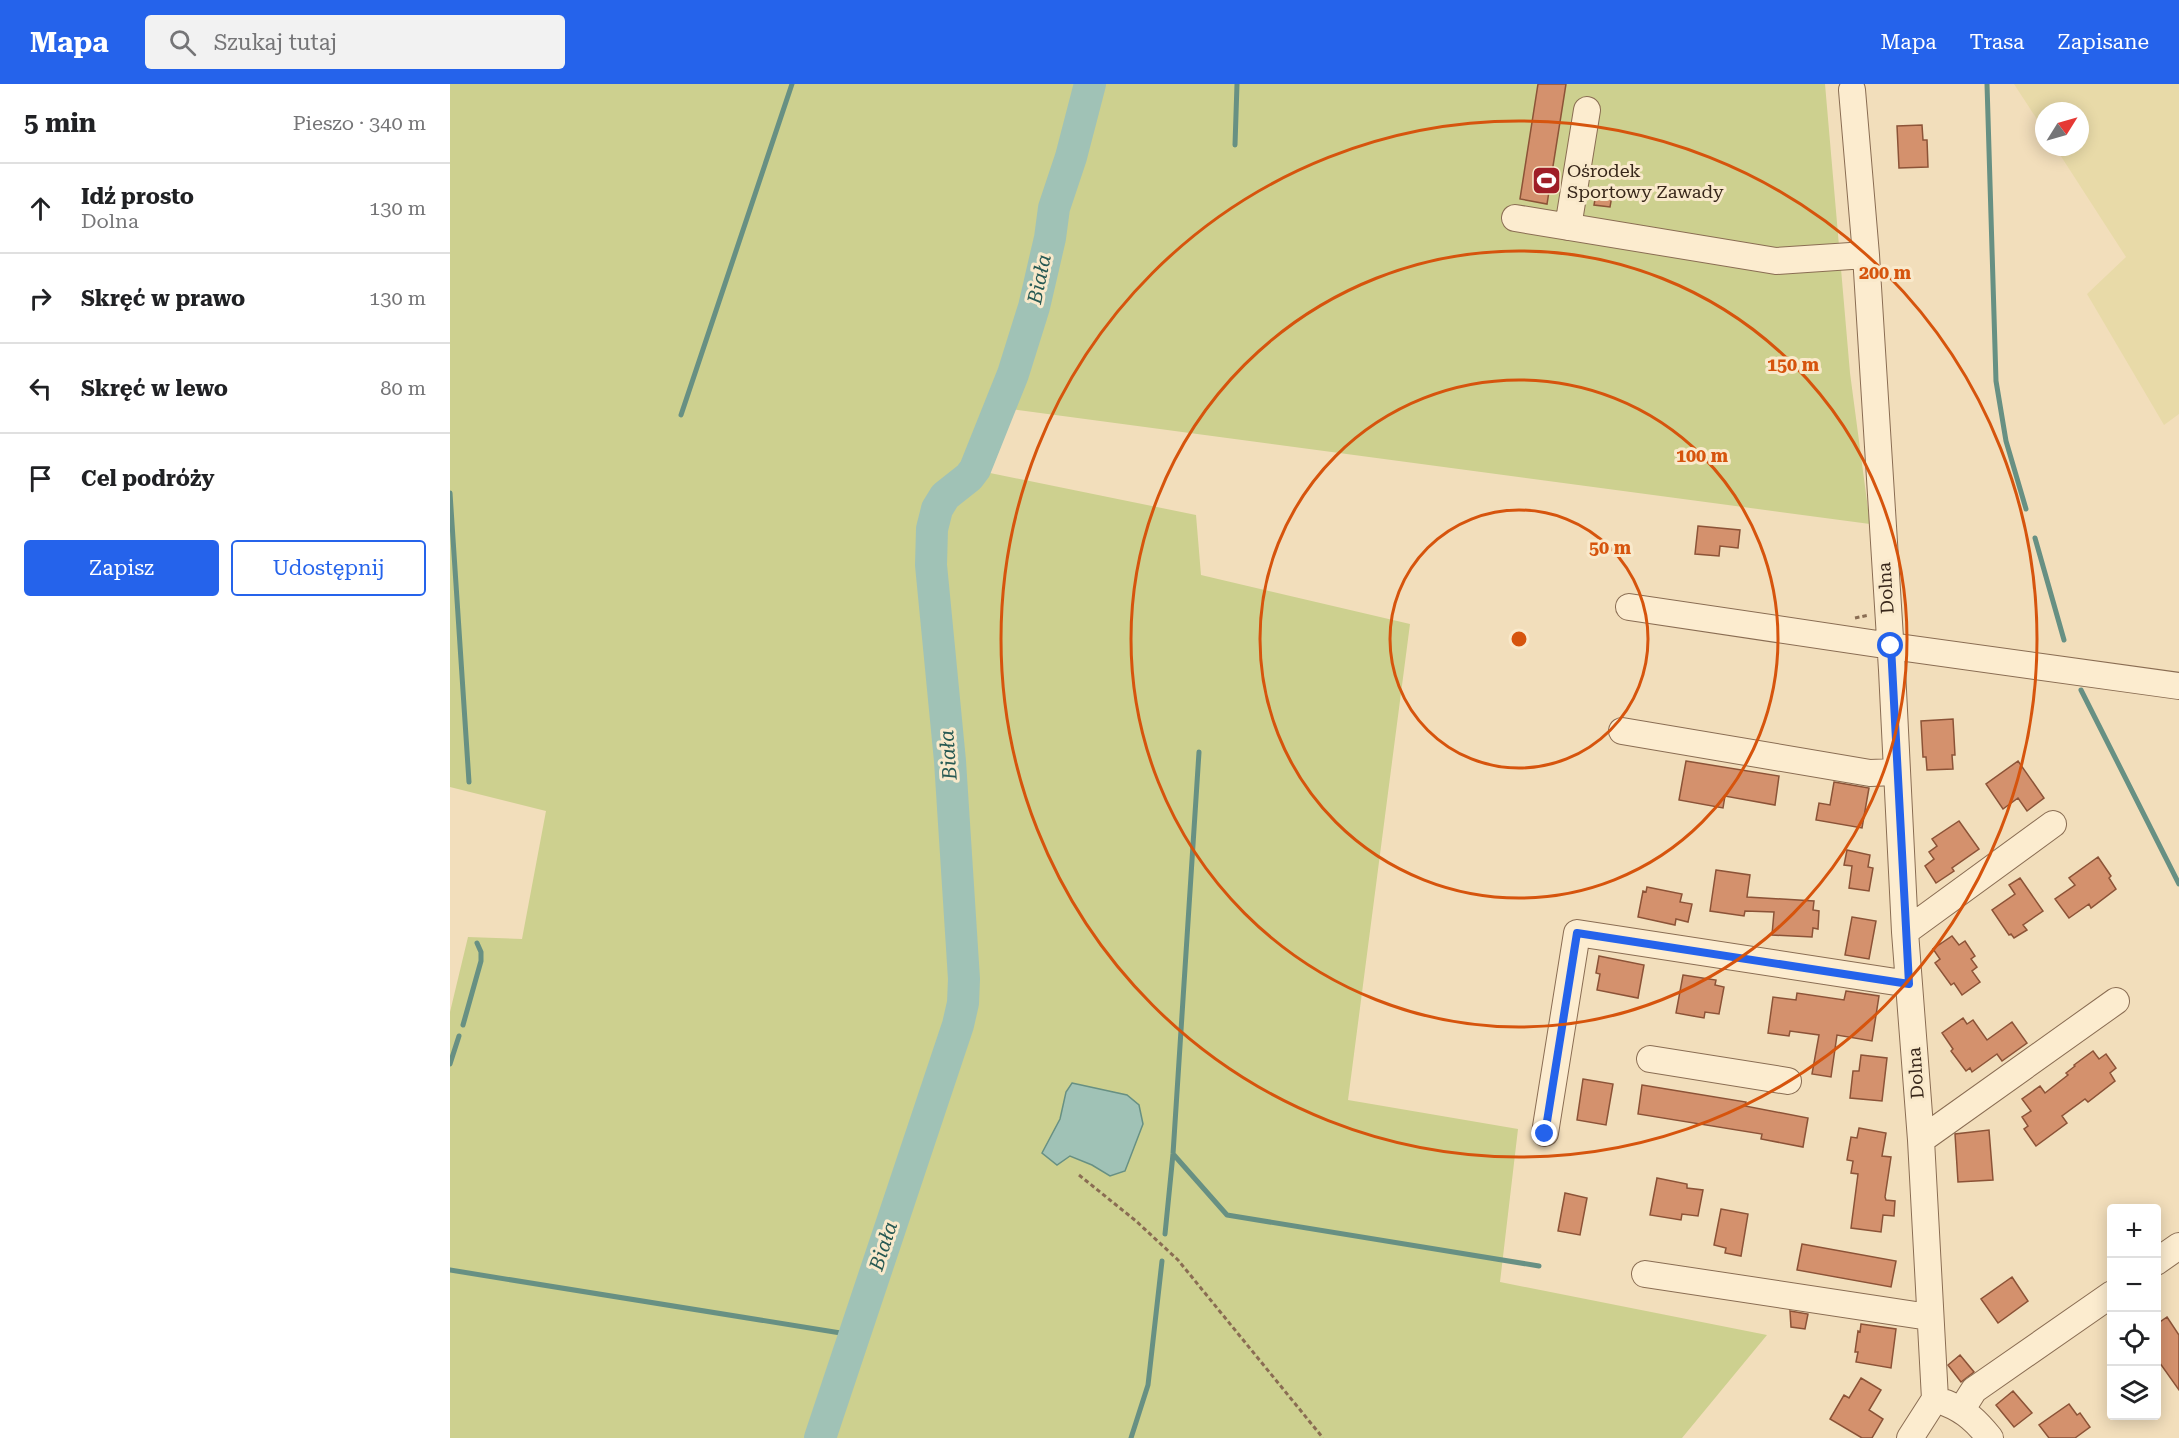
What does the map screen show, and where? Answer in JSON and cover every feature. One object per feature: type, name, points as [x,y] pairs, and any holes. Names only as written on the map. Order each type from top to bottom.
[{"type":"street","name":"Dolna","points":[[1852,90],[1866,255],[1891,646],[1905,932],[1921,1140],[1935,1399]]},
{"type":"street","points":[[1568,227],[1587,110]]},
{"type":"street","points":[[1515,218],[1776,261],[1866,255]]},
{"type":"street","points":[[1629,607],[2179,686]]},
{"type":"street","points":[[1622,731],[1870,773],[1896,772]]},
{"type":"street","points":[[1905,932],[2053,824]]},
{"type":"street","points":[[1545,1134],[1577,933],[1909,984]]},
{"type":"street","points":[[1921,1140],[2115,1001]]},
{"type":"street","points":[[1650,1059],[1788,1080]]},
{"type":"street","points":[[2161,1259],[2179,1246]]},
{"type":"street","points":[[1646,1274],[1929,1317]]},
{"type":"street","points":[[1962,1409],[1974,1390],[2107,1297]]},
{"type":"street","points":[[1910,1438],[1935,1399],[1962,1409],[1990,1438]]},
{"type":"path","points":[[1079,1175],[1137,1221],[1178,1260],[1323,1438]]},
{"type":"shaded area","points":[[2014,84],[2179,84],[2179,414],[2164,425],[2087,294],[2126,257],[2061,156],[2089,156],[2089,102],[2035,102],[2035,116]]},
{"type":"green space","points":[[450,84],[1825,84],[1850,373],[1870,524],[1011,409],[990,473],[1196,515],[1201,575],[1410,624],[1348,1100],[1518,1129],[1500,1282],[1767,1335],[1682,1438],[450,1438],[450,1012],[468,937],[522,939],[546,811],[450,787]]},
{"type":"water","points":[[1072,1083],[1127,1095],[1139,1105],[1143,1124],[1125,1171],[1110,1176],[1070,1156],[1057,1165],[1042,1153],[1060,1119],[1066,1092]]},
{"type":"building","points":[[1538,84],[1566,84],[1547,204],[1520,199]]},
{"type":"building","points":[[1922,125],[1923,140],[1927,140],[1928,167],[1899,168],[1897,126]]},
{"type":"building","points":[[1597,188],[1613,190],[1610,207],[1594,205]]},
{"type":"building","points":[[1698,526],[1740,530],[1738,548],[1720,546],[1719,556],[1695,554]]},
{"type":"building","points":[[1953,719],[1955,755],[1952,755],[1953,769],[1927,770],[1926,757],[1923,757],[1921,721]]},
{"type":"building","points":[[1686,761],[1779,776],[1775,805],[1725,796],[1723,808],[1679,800]]},
{"type":"building","points":[[2018,761],[2044,798],[2027,811],[2018,798],[2003,809],[1986,784]]},
{"type":"building","points":[[1834,782],[1869,788],[1862,828],[1816,820],[1819,803],[1830,805]]},
{"type":"building","points":[[1959,821],[1979,849],[1952,868],[1954,871],[1936,883],[1925,866],[1934,859],[1929,852],[1937,846],[1932,839]]},
{"type":"building","points":[[1847,850],[1870,855],[1868,867],[1873,868],[1869,891],[1849,888],[1852,866],[1844,865]]},
{"type":"building","points":[[2098,857],[2111,876],[2109,878],[2116,889],[2091,908],[2089,904],[2069,918],[2055,899],[2075,885],[2069,878]]},
{"type":"building","points":[[1716,870],[1750,875],[1747,897],[1814,901],[1813,910],[1819,911],[1818,929],[1813,928],[1812,937],[1772,935],[1774,912],[1745,911],[1744,916],[1710,911]]},
{"type":"building","points":[[2020,878],[2043,911],[2023,925],[2027,930],[2014,938],[2011,934],[2009,935],[1992,910],[2015,894],[2009,885]]},
{"type":"building","points":[[1647,887],[1682,894],[1680,902],[1692,904],[1688,922],[1676,919],[1675,925],[1638,917],[1643,891],[1646,892]]},
{"type":"building","points":[[1852,917],[1876,921],[1869,959],[1845,955]]},
{"type":"building","points":[[1952,936],[1959,945],[1965,941],[1975,956],[1971,959],[1977,967],[1972,971],[1980,982],[1962,995],[1954,983],[1951,985],[1935,963],[1940,959],[1933,949]]},
{"type":"building","points":[[1599,956],[1644,965],[1638,998],[1597,990],[1600,974],[1596,973]]},
{"type":"building","points":[[1683,975],[1716,980],[1715,985],[1724,987],[1719,1014],[1705,1012],[1704,1018],[1676,1013]]},
{"type":"building","points":[[1846,991],[1879,996],[1872,1041],[1837,1035],[1831,1077],[1812,1074],[1819,1035],[1790,1031],[1789,1036],[1768,1033],[1773,997],[1796,1000],[1797,993],[1844,1000]]},
{"type":"building","points":[[1963,1018],[1967,1024],[1973,1020],[1987,1040],[2012,1022],[2027,1043],[2002,1061],[1997,1054],[1972,1072],[1970,1068],[1966,1071],[1951,1051],[1953,1049],[1942,1033]]},
{"type":"building","points":[[2093,1051],[2099,1059],[2106,1054],[2116,1068],[2110,1073],[2115,1081],[2088,1102],[2085,1099],[2062,1116],[2067,1123],[2036,1146],[2024,1129],[2028,1126],[2022,1117],[2031,1111],[2022,1099],[2040,1086],[2045,1093],[2068,1075],[2066,1073],[2074,1065]]},
{"type":"building","points":[[1861,1055],[1887,1058],[1882,1101],[1850,1098],[1853,1071],[1859,1071]]},
{"type":"building","points":[[1583,1079],[1613,1084],[1606,1125],[1577,1120]]},
{"type":"building","points":[[1642,1085],[1746,1102],[1745,1106],[1808,1118],[1803,1147],[1761,1139],[1762,1134],[1638,1114]]},
{"type":"building","points":[[1859,1128],[1886,1133],[1882,1156],[1891,1157],[1885,1197],[1886,1200],[1895,1201],[1894,1216],[1883,1215],[1881,1232],[1851,1228],[1858,1174],[1851,1173],[1853,1161],[1847,1160],[1851,1137],[1857,1138]]},
{"type":"building","points":[[1989,1130],[1993,1180],[1958,1182],[1955,1134]]},
{"type":"building","points":[[1657,1178],[1687,1184],[1687,1188],[1703,1190],[1698,1216],[1682,1214],[1681,1220],[1650,1215]]},
{"type":"building","points":[[1565,1193],[1587,1198],[1580,1235],[1558,1231]]},
{"type":"building","points":[[1721,1209],[1748,1214],[1741,1256],[1725,1253],[1726,1248],[1714,1245]]},
{"type":"building","points":[[1802,1244],[1896,1261],[1891,1287],[1797,1270]]},
{"type":"building","points":[[2012,1277],[2028,1301],[1998,1323],[1981,1299]]},
{"type":"building","points":[[1790,1311],[1808,1314],[1805,1329],[1791,1327]]},
{"type":"building","points":[[2167,1317],[2179,1335],[2179,1390],[2161,1365],[2161,1321]]},
{"type":"building","points":[[1861,1324],[1896,1329],[1891,1368],[1856,1362],[1858,1352],[1855,1352]]},
{"type":"building","points":[[1960,1355],[1974,1372],[1961,1382],[1948,1365]]},
{"type":"building","points":[[1861,1378],[1881,1390],[1869,1410],[1883,1419],[1872,1438],[1862,1438],[1830,1419],[1844,1395],[1849,1398]]},
{"type":"building","points":[[2013,1391],[2032,1413],[2014,1427],[1996,1405]]},
{"type":"building","points":[[2069,1404],[2077,1415],[2080,1413],[2090,1427],[2075,1438],[2049,1438],[2039,1425]]},
{"type":"waterway","points":[[681,415],[792,84]]},
{"type":"waterway","name":"Biała","points":[[820,1438],[958,1025],[963,1003],[964,979],[950,761],[931,565],[932,529],[937,509],[945,496],[969,477],[975,469],[1013,374],[1034,307],[1050,238],[1054,208],[1071,157],[1090,84]]},
{"type":"waterway","points":[[1235,145],[1237,84]]},
{"type":"waterway","points":[[1987,84],[1996,381],[2006,441],[2026,509]]},
{"type":"waterway","points":[[450,493],[469,782]]},
{"type":"waterway","points":[[2035,538],[2064,640]]},
{"type":"waterway","points":[[2081,690],[2179,884]]},
{"type":"waterway","points":[[1165,1234],[1173,1154],[1199,752]]},
{"type":"waterway","points":[[463,1025],[481,961],[481,952],[477,943]]},
{"type":"waterway","points":[[450,1064],[459,1036]]},
{"type":"waterway","points":[[1174,1155],[1227,1215],[1539,1266]]},
{"type":"waterway","points":[[1131,1438],[1148,1385],[1162,1261]]},
{"type":"waterway","points":[[450,1270],[853,1335]]},
{"type":"place","name":"Ośrodek Sportowy Zawady","points":[[1546,181]]},
{"type":"route","points":[[1545,1134],[1577,933],[1909,984],[1891,646]]}]
